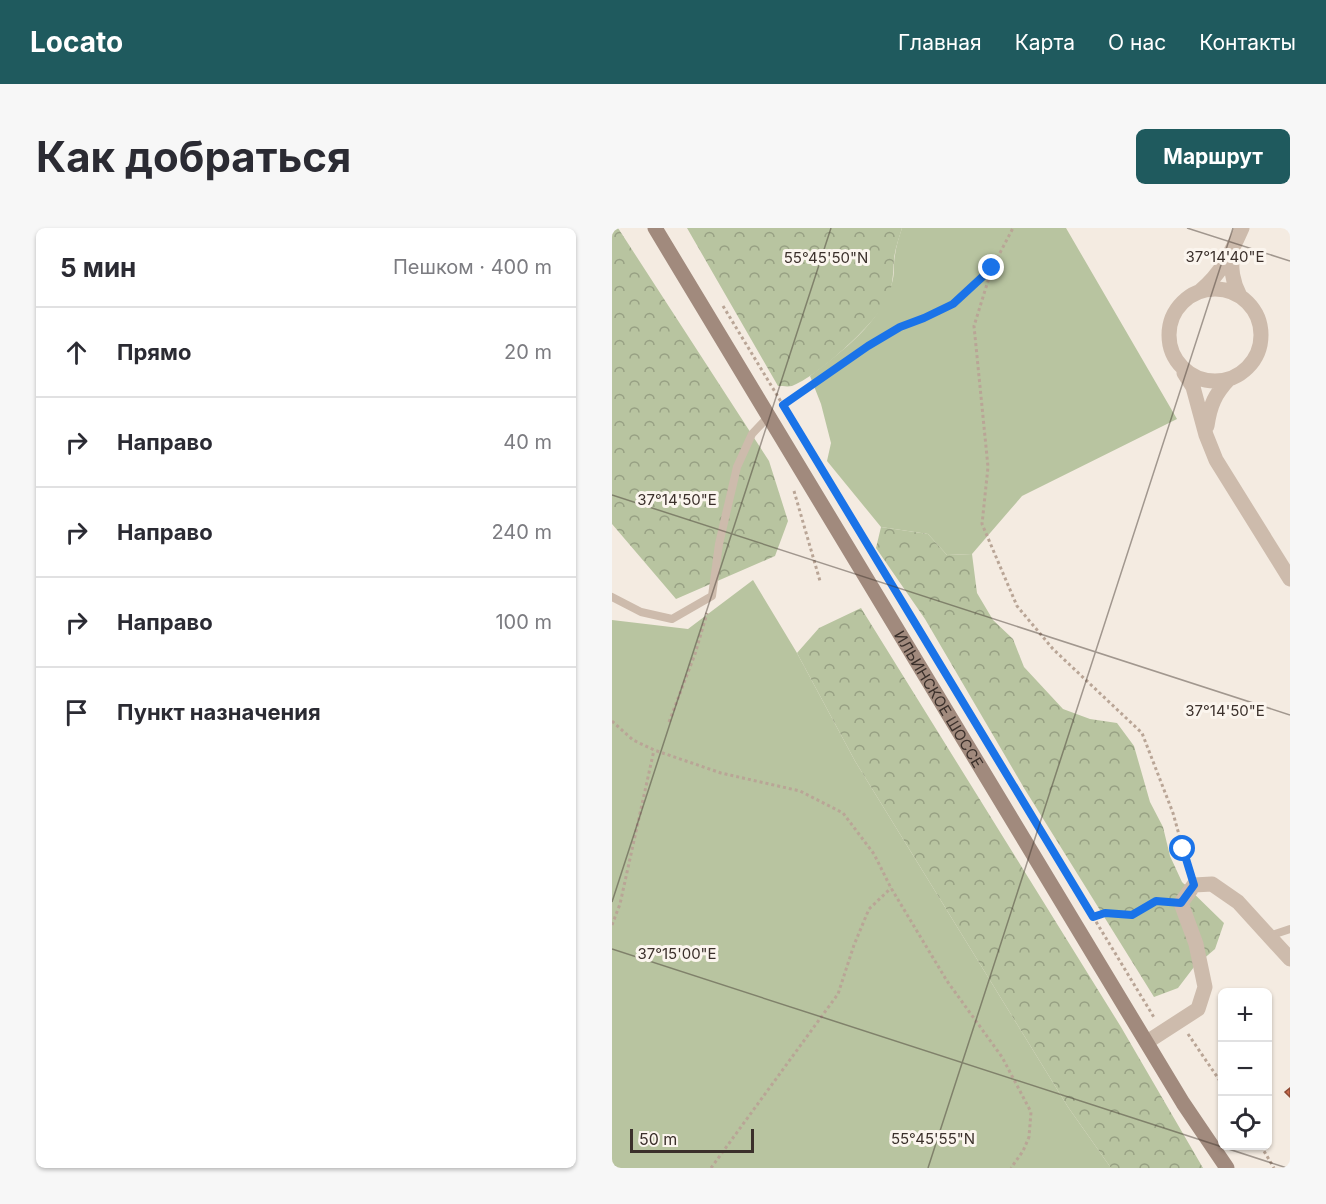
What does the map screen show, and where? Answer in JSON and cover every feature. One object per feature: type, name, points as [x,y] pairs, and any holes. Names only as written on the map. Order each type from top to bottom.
[{"type":"main road","name":"ИЛЬИНСКОЕ ШОССЕ","points":[[655,228],[1184,1103],[1227,1168]]},
{"type":"street","points":[[1242,228],[1232,252],[1212,281],[1182,302],[1171,319],[1168,329],[1170,350],[1193,387],[1206,435],[1221,469],[1290,579]]},
{"type":"street","points":[[1181,368],[1199,379],[1219,382],[1247,369],[1258,351],[1261,341],[1259,320],[1233,283],[1232,252]]},
{"type":"street","points":[[1200,291],[1220,289],[1240,296]]},
{"type":"street","points":[[1206,435],[1210,407],[1216,393],[1229,379]]},
{"type":"street","points":[[1147,1042],[1198,1009],[1204,987],[1196,944],[1181,903],[1194,885],[1212,884],[1238,902],[1290,959]]},
{"type":"lane","points":[[612,597],[641,612],[672,619],[712,596],[719,544],[737,467],[752,434],[769,416]]},
{"type":"lane","points":[[1268,937],[1290,928]]},
{"type":"path","points":[[1013,228],[992,268],[974,326],[988,467],[982,524],[1017,606],[1053,649],[1142,733],[1173,813],[1194,885]]},
{"type":"path","points":[[769,416],[876,341],[900,327],[953,304],[992,268]]},
{"type":"path","points":[[717,297],[1163,1032]]},
{"type":"path","points":[[800,465],[793,489],[820,581]]},
{"type":"path","points":[[669,722],[695,654],[712,596]]},
{"type":"path","points":[[612,721],[633,740],[654,750],[721,773],[800,791],[843,813],[874,854],[891,888],[947,981],[1002,1057],[1031,1112],[1029,1137],[1023,1151],[1011,1168]]},
{"type":"path","points":[[612,925],[620,904],[654,750]]},
{"type":"path","points":[[711,1168],[838,994],[869,909],[891,888]]},
{"type":"path","points":[[1093,917],[1105,913],[1132,915],[1156,901],[1181,903]]},
{"type":"path","points":[[1179,1021],[1218,1078]]},
{"type":"path","points":[[1263,1150],[1274,1168]]},
{"type":"green space","points":[[612,228],[618,228],[769,461],[788,521],[775,556],[676,599],[612,524]]},
{"type":"green space","points":[[687,228],[902,228],[887,300],[871,322],[844,349],[803,381],[792,386],[778,386]]},
{"type":"green space","points":[[902,228],[1066,228],[1177,419],[1022,496],[972,554],[947,555],[928,534],[881,527],[827,461],[831,443],[821,404],[810,376],[858,336],[879,311],[892,283],[895,252]]},
{"type":"green space","points":[[881,527],[928,534],[947,555],[972,554],[977,593],[993,620],[1013,639],[1024,667],[1063,709],[1090,719],[1117,723],[1134,746],[1150,802],[1163,827],[1170,856],[1182,882],[1224,923],[1215,949],[1194,967],[1178,988],[1154,997],[1024,788],[925,619],[876,548]]},
{"type":"green space","points":[[753,580],[797,653],[855,761],[1068,1107],[1111,1168],[612,1168],[612,620],[688,629]]},
{"type":"green space","points":[[861,608],[1121,1027],[1203,1168],[1111,1168],[1068,1107],[855,761],[797,653],[819,628]]},
{"type":"route","points":[[992,268],[953,304],[900,327],[868,346],[783,405],[1093,917],[1105,913],[1132,915],[1156,901],[1181,903],[1194,885],[1183,849]]}]
